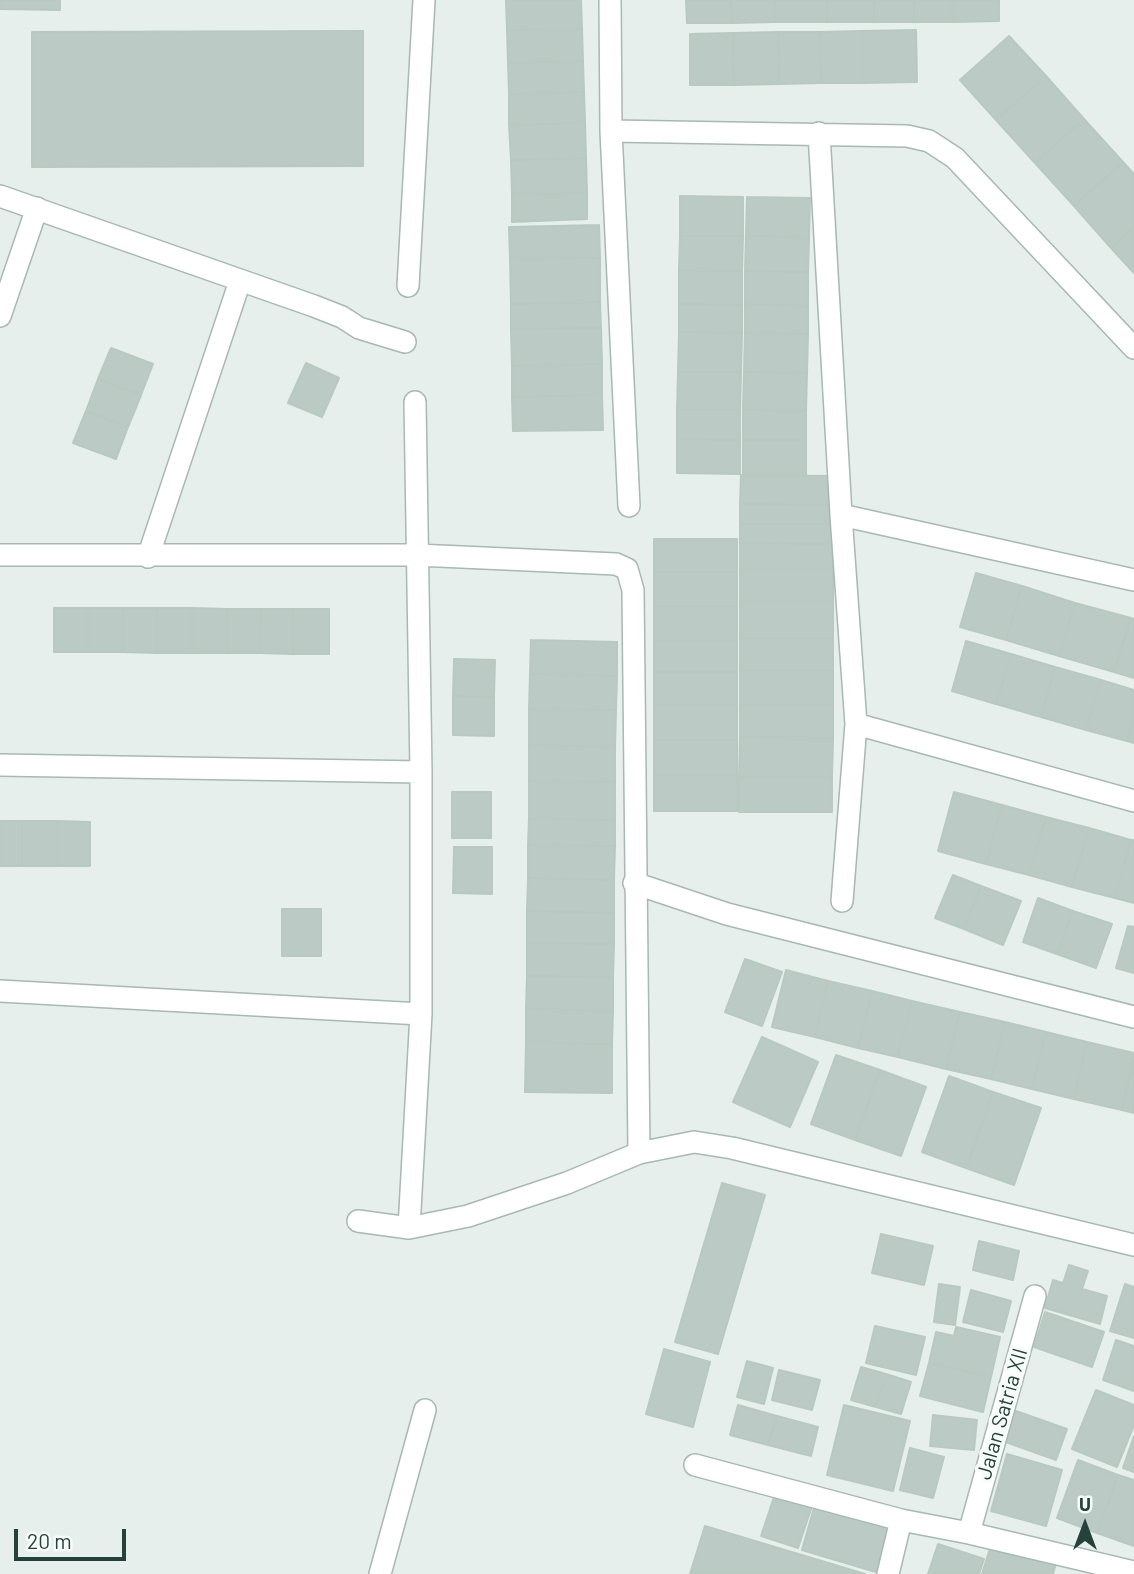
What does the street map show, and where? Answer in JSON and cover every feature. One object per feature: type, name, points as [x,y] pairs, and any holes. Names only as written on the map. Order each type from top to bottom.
[{"type":"street","points":[[408,286],[424,0]]},
{"type":"street","points":[[610,0],[611,131],[629,506]]},
{"type":"street","points":[[611,131],[819,133],[907,136],[929,141],[955,158],[1134,348]]},
{"type":"street","points":[[819,133],[856,724],[842,901]]},
{"type":"street","points":[[0,196],[314,306],[342,317],[359,328],[405,342]]},
{"type":"street","points":[[0,316],[37,208]]},
{"type":"street","points":[[148,557],[240,281]]},
{"type":"street","points":[[409,1228],[421,1014],[421,772],[415,402]]},
{"type":"street","points":[[841,515],[1134,580]]},
{"type":"street","points":[[0,555],[417,555],[616,564],[627,569],[633,590],[634,883],[639,1153]]},
{"type":"street","points":[[856,724],[1134,801]]},
{"type":"street","points":[[0,765],[421,772]]},
{"type":"street","points":[[634,883],[727,915],[1134,1017]]},
{"type":"street","points":[[0,991],[421,1014]]},
{"type":"street","points":[[358,1221],[409,1228],[480,1212],[567,1183],[639,1153],[694,1142],[732,1148],[1134,1245]]},
{"type":"street","name":"Jalan Satria XII","points":[[969,1533],[1035,1296]]},
{"type":"street","points":[[380,1574],[425,1410]]},
{"type":"street","points":[[695,1465],[901,1520],[969,1533],[1075,1566],[1134,1572]]},
{"type":"street","points":[[888,1574],[901,1520]]},
{"type":"building","points":[[0,0],[60,0],[60,10],[0,9]]},
{"type":"building","points":[[506,0],[581,0],[582,29],[507,30]]},
{"type":"building","points":[[686,0],[731,0],[732,23],[687,23]]},
{"type":"building","points":[[731,0],[775,0],[775,22],[732,23]]},
{"type":"building","points":[[775,0],[827,0],[827,22],[775,22]]},
{"type":"building","points":[[827,0],[874,0],[874,22],[827,22]]},
{"type":"building","points":[[874,0],[914,0],[914,22],[874,22]]},
{"type":"building","points":[[914,0],[952,0],[953,22],[914,22]]},
{"type":"building","points":[[952,0],[999,0],[999,21],[953,22]]},
{"type":"building","points":[[582,29],[583,61],[508,63],[507,30]]},
{"type":"building","points":[[916,30],[917,82],[863,83],[863,31]]},
{"type":"building","points":[[363,31],[363,166],[32,167],[32,32]]},
{"type":"building","points":[[863,31],[863,83],[821,83],[820,32]]},
{"type":"building","points":[[778,32],[779,84],[734,85],[733,33]]},
{"type":"building","points":[[778,32],[820,32],[821,83],[779,84]]},
{"type":"building","points":[[733,33],[734,85],[690,85],[690,34]]},
{"type":"building","points":[[1009,36],[1046,76],[996,120],[960,80]]},
{"type":"building","points":[[583,61],[584,92],[509,94],[508,63]]},
{"type":"building","points":[[1046,76],[1084,119],[1035,163],[996,120]]},
{"type":"building","points":[[584,92],[585,123],[509,125],[509,94]]},
{"type":"building","points":[[1084,119],[1123,162],[1074,206],[1035,163]]},
{"type":"building","points":[[585,123],[586,158],[511,160],[509,125]]},
{"type":"building","points":[[586,158],[587,193],[512,195],[511,160]]},
{"type":"building","points":[[1123,162],[1134,174],[1134,227],[1111,248],[1074,206]]},
{"type":"building","points":[[587,193],[587,219],[512,222],[512,195]]},
{"type":"building","points":[[680,196],[743,197],[743,236],[680,236]]},
{"type":"building","points":[[747,197],[810,198],[809,237],[746,236]]},
{"type":"building","points":[[599,225],[600,258],[510,259],[509,227]]},
{"type":"building","points":[[1134,227],[1134,273],[1111,248]]},
{"type":"building","points":[[680,236],[743,236],[742,271],[679,270]]},
{"type":"building","points":[[746,236],[809,237],[808,272],[745,271]]},
{"type":"building","points":[[600,258],[600,302],[511,304],[510,259]]},
{"type":"building","points":[[679,270],[742,271],[742,305],[679,304]]},
{"type":"building","points":[[745,271],[808,272],[808,306],[745,304]]},
{"type":"building","points":[[600,302],[601,328],[511,329],[511,304]]},
{"type":"building","points":[[679,304],[742,305],[742,333],[679,332]]},
{"type":"building","points":[[745,304],[808,306],[808,334],[745,333]]},
{"type":"building","points":[[601,328],[602,364],[512,366],[511,329]]},
{"type":"building","points":[[679,332],[742,333],[741,372],[678,372]]},
{"type":"building","points":[[745,333],[808,334],[807,373],[744,372]]},
{"type":"building","points":[[111,348],[153,364],[141,395],[98,379]]},
{"type":"building","points":[[306,363],[339,378],[322,417],[288,403]]},
{"type":"building","points":[[602,364],[602,395],[512,397],[512,366]]},
{"type":"building","points":[[678,372],[741,372],[740,410],[677,410]]},
{"type":"building","points":[[744,372],[807,373],[806,411],[743,410]]},
{"type":"building","points":[[98,379],[141,395],[128,427],[86,411]]},
{"type":"building","points":[[602,395],[603,430],[513,431],[512,397]]},
{"type":"building","points":[[677,410],[740,410],[740,440],[677,439]]},
{"type":"building","points":[[743,410],[806,411],[806,440],[743,440]]},
{"type":"building","points":[[86,411],[128,427],[116,459],[73,443]]},
{"type":"building","points":[[677,439],[740,440],[740,474],[677,473]]},
{"type":"building","points":[[743,440],[806,440],[806,475],[743,474]]},
{"type":"building","points":[[741,475],[833,476],[833,505],[740,504]]},
{"type":"building","points":[[740,504],[833,505],[833,524],[740,524]]},
{"type":"building","points":[[740,524],[833,524],[833,544],[740,543]]},
{"type":"building","points":[[654,539],[737,539],[737,572],[654,572]]},
{"type":"building","points":[[740,543],[833,544],[833,571],[740,571]]},
{"type":"building","points":[[740,571],[833,571],[833,603],[740,603]]},
{"type":"building","points":[[654,572],[737,572],[737,606],[654,606]]},
{"type":"building","points":[[976,573],[1022,586],[1006,640],[960,627]]},
{"type":"building","points":[[1022,586],[1075,603],[1059,656],[1006,640]]},
{"type":"building","points":[[740,603],[833,603],[833,638],[740,638]]},
{"type":"building","points":[[1075,603],[1131,618],[1114,672],[1059,656]]},
{"type":"building","points":[[654,606],[737,606],[737,641],[654,641]]},
{"type":"building","points":[[54,608],[88,608],[88,652],[54,652]]},
{"type":"building","points":[[88,608],[123,608],[123,652],[88,652]]},
{"type":"building","points":[[123,608],[157,608],[157,653],[123,652]]},
{"type":"building","points":[[157,608],[192,608],[192,653],[157,653]]},
{"type":"building","points":[[192,608],[227,609],[227,653],[192,653]]},
{"type":"building","points":[[227,609],[261,609],[260,653],[227,653]]},
{"type":"building","points":[[261,609],[293,609],[293,654],[260,653]]},
{"type":"building","points":[[293,609],[329,609],[329,654],[293,654]]},
{"type":"building","points":[[1131,618],[1134,619],[1134,678],[1114,672]]},
{"type":"building","points":[[740,638],[833,638],[833,670],[740,670]]},
{"type":"building","points":[[531,640],[617,642],[617,676],[530,674]]},
{"type":"building","points":[[654,641],[737,641],[737,672],[654,672]]},
{"type":"building","points":[[966,641],[1011,654],[996,704],[952,691]]},
{"type":"building","points":[[1011,654],[1055,667],[1041,717],[996,704]]},
{"type":"building","points":[[454,659],[495,660],[494,697],[453,696]]},
{"type":"building","points":[[1055,667],[1101,680],[1086,730],[1041,717]]},
{"type":"building","points":[[740,670],[833,670],[833,705],[740,705]]},
{"type":"building","points":[[654,672],[737,672],[737,705],[654,705]]},
{"type":"building","points":[[530,674],[617,676],[616,710],[529,709]]},
{"type":"building","points":[[1101,680],[1134,690],[1134,716],[1127,741],[1086,730]]},
{"type":"building","points":[[453,696],[494,697],[494,736],[453,735]]},
{"type":"building","points":[[654,705],[737,705],[737,740],[654,740]]},
{"type":"building","points":[[740,705],[833,705],[833,738],[740,737]]},
{"type":"building","points":[[529,709],[616,710],[615,747],[529,745]]},
{"type":"building","points":[[1134,716],[1134,743],[1127,741]]},
{"type":"building","points":[[740,737],[833,738],[832,777],[739,777]]},
{"type":"building","points":[[654,740],[737,740],[737,775],[654,775]]},
{"type":"building","points":[[529,745],[615,747],[615,782],[529,781]]},
{"type":"building","points":[[654,775],[737,775],[737,811],[654,811]]},
{"type":"building","points":[[739,777],[832,777],[832,812],[739,812]]},
{"type":"building","points":[[529,781],[615,782],[615,820],[529,819]]},
{"type":"building","points":[[452,792],[491,792],[491,838],[452,838]]},
{"type":"building","points":[[954,792],[1002,805],[986,864],[938,851]]},
{"type":"building","points":[[1002,805],[1046,817],[1029,875],[986,864]]},
{"type":"building","points":[[1046,817],[1089,828],[1072,887],[1029,875]]},
{"type":"building","points":[[529,819],[615,820],[615,846],[528,845]]},
{"type":"building","points":[[0,821],[22,821],[22,866],[0,866]]},
{"type":"building","points":[[22,821],[57,821],[57,866],[22,866]]},
{"type":"building","points":[[57,821],[90,822],[90,866],[57,866]]},
{"type":"building","points":[[1089,828],[1131,840],[1115,898],[1072,887]]},
{"type":"building","points":[[1131,840],[1134,840],[1134,903],[1115,898]]},
{"type":"building","points":[[528,845],[615,846],[614,880],[528,878]]},
{"type":"building","points":[[454,847],[492,847],[492,894],[453,893]]},
{"type":"building","points":[[953,875],[981,886],[964,929],[935,918]]},
{"type":"building","points":[[528,878],[614,880],[614,913],[527,911]]},
{"type":"building","points":[[981,886],[1021,901],[1003,945],[964,929]]},
{"type":"building","points":[[1038,898],[1073,911],[1057,954],[1023,942]]},
{"type":"building","points":[[282,909],[321,909],[321,956],[282,956]]},
{"type":"building","points":[[527,911],[614,913],[614,944],[527,943]]},
{"type":"building","points":[[1073,911],[1112,924],[1096,968],[1057,954]]},
{"type":"building","points":[[1128,926],[1134,927],[1134,973],[1116,968]]},
{"type":"building","points":[[527,943],[614,944],[613,977],[527,976]]},
{"type":"building","points":[[745,959],[782,972],[762,1026],[725,1012]]},
{"type":"building","points":[[786,970],[828,981],[815,1037],[772,1027]]},
{"type":"building","points":[[527,976],[613,977],[613,1011],[526,1009]]},
{"type":"building","points":[[828,981],[872,991],[858,1048],[815,1037]]},
{"type":"building","points":[[872,991],[912,1001],[898,1057],[858,1048]]},
{"type":"building","points":[[912,1001],[960,1012],[946,1069],[898,1057]]},
{"type":"building","points":[[526,1009],[613,1011],[612,1044],[526,1043]]},
{"type":"building","points":[[960,1012],[1005,1022],[991,1079],[946,1069]]},
{"type":"building","points":[[1005,1022],[1046,1032],[1032,1089],[991,1079]]},
{"type":"building","points":[[1046,1032],[1087,1042],[1074,1099],[1032,1089]]},
{"type":"building","points":[[762,1037],[818,1062],[790,1127],[733,1102]]},
{"type":"building","points":[[1087,1042],[1134,1053],[1122,1110],[1074,1099]]},
{"type":"building","points":[[526,1043],[612,1044],[612,1093],[525,1092]]},
{"type":"building","points":[[836,1055],[880,1070],[855,1140],[811,1124]]},
{"type":"building","points":[[1134,1060],[1134,1113],[1122,1110]]},
{"type":"building","points":[[880,1070],[926,1087],[901,1156],[855,1140]]},
{"type":"building","points":[[949,1076],[993,1092],[966,1168],[922,1152]]},
{"type":"building","points":[[993,1092],[1041,1108],[1014,1185],[966,1168]]},
{"type":"building","points":[[722,1183],[765,1195],[718,1354],[675,1342]]},
{"type":"building","points":[[881,1234],[933,1246],[924,1285],[872,1273]]},
{"type":"building","points":[[979,1241],[1019,1251],[1013,1280],[973,1270]]},
{"type":"building","points":[[1069,1265],[1088,1271],[1082,1289],[1107,1296],[1100,1324],[1045,1308],[1053,1280],[1063,1283]]},
{"type":"building","points":[[939,1284],[960,1287],[955,1325],[934,1322]]},
{"type":"building","points":[[1125,1284],[1134,1287],[1134,1338],[1110,1331]]},
{"type":"building","points":[[971,1290],[1011,1301],[1003,1332],[963,1322]]},
{"type":"building","points":[[1045,1312],[1104,1332],[1092,1367],[1034,1347]]},
{"type":"building","points":[[875,1326],[925,1337],[916,1375],[866,1363]]},
{"type":"building","points":[[956,1327],[1000,1337],[991,1377],[929,1363],[936,1332],[954,1336]]},
{"type":"building","points":[[1116,1340],[1134,1346],[1134,1391],[1103,1380]]},
{"type":"building","points":[[664,1349],[710,1362],[693,1427],[646,1414]]},
{"type":"building","points":[[747,1361],[773,1368],[764,1404],[737,1397]]},
{"type":"building","points":[[929,1363],[991,1377],[983,1412],[920,1396]]},
{"type":"building","points":[[861,1367],[886,1374],[876,1407],[851,1400]]},
{"type":"building","points":[[779,1370],[820,1380],[812,1410],[772,1400]]},
{"type":"building","points":[[886,1374],[911,1382],[901,1414],[876,1407]]},
{"type":"building","points":[[1096,1390],[1134,1405],[1134,1425],[1117,1467],[1072,1449]]},
{"type":"building","points":[[738,1405],[777,1416],[768,1445],[730,1435]]},
{"type":"building","points":[[844,1405],[910,1421],[893,1491],[827,1475]]},
{"type":"building","points":[[1013,1410],[1067,1429],[1056,1460],[1003,1441]]},
{"type":"building","points":[[933,1415],[977,1420],[974,1450],[930,1446]]},
{"type":"building","points":[[777,1416],[818,1427],[811,1456],[768,1445]]},
{"type":"building","points":[[1134,1436],[1134,1472],[1123,1468]]},
{"type":"building","points":[[910,1448],[944,1457],[933,1498],[900,1490]]},
{"type":"building","points":[[1007,1454],[1062,1470],[1046,1526],[991,1511]]},
{"type":"building","points":[[1078,1460],[1118,1475],[1097,1533],[1057,1518]]},
{"type":"building","points":[[1118,1475],[1134,1480],[1134,1546],[1097,1533]]},
{"type":"building","points":[[777,1488],[814,1500],[798,1548],[761,1536]]},
{"type":"building","points":[[816,1501],[894,1524],[879,1573],[802,1550]]},
{"type":"building","points":[[705,1526],[865,1574],[690,1574]]},
{"type":"building","points":[[992,1542],[1056,1563],[1053,1574],[982,1574]]},
{"type":"building","points":[[938,1544],[984,1559],[979,1574],[928,1574]]}]
